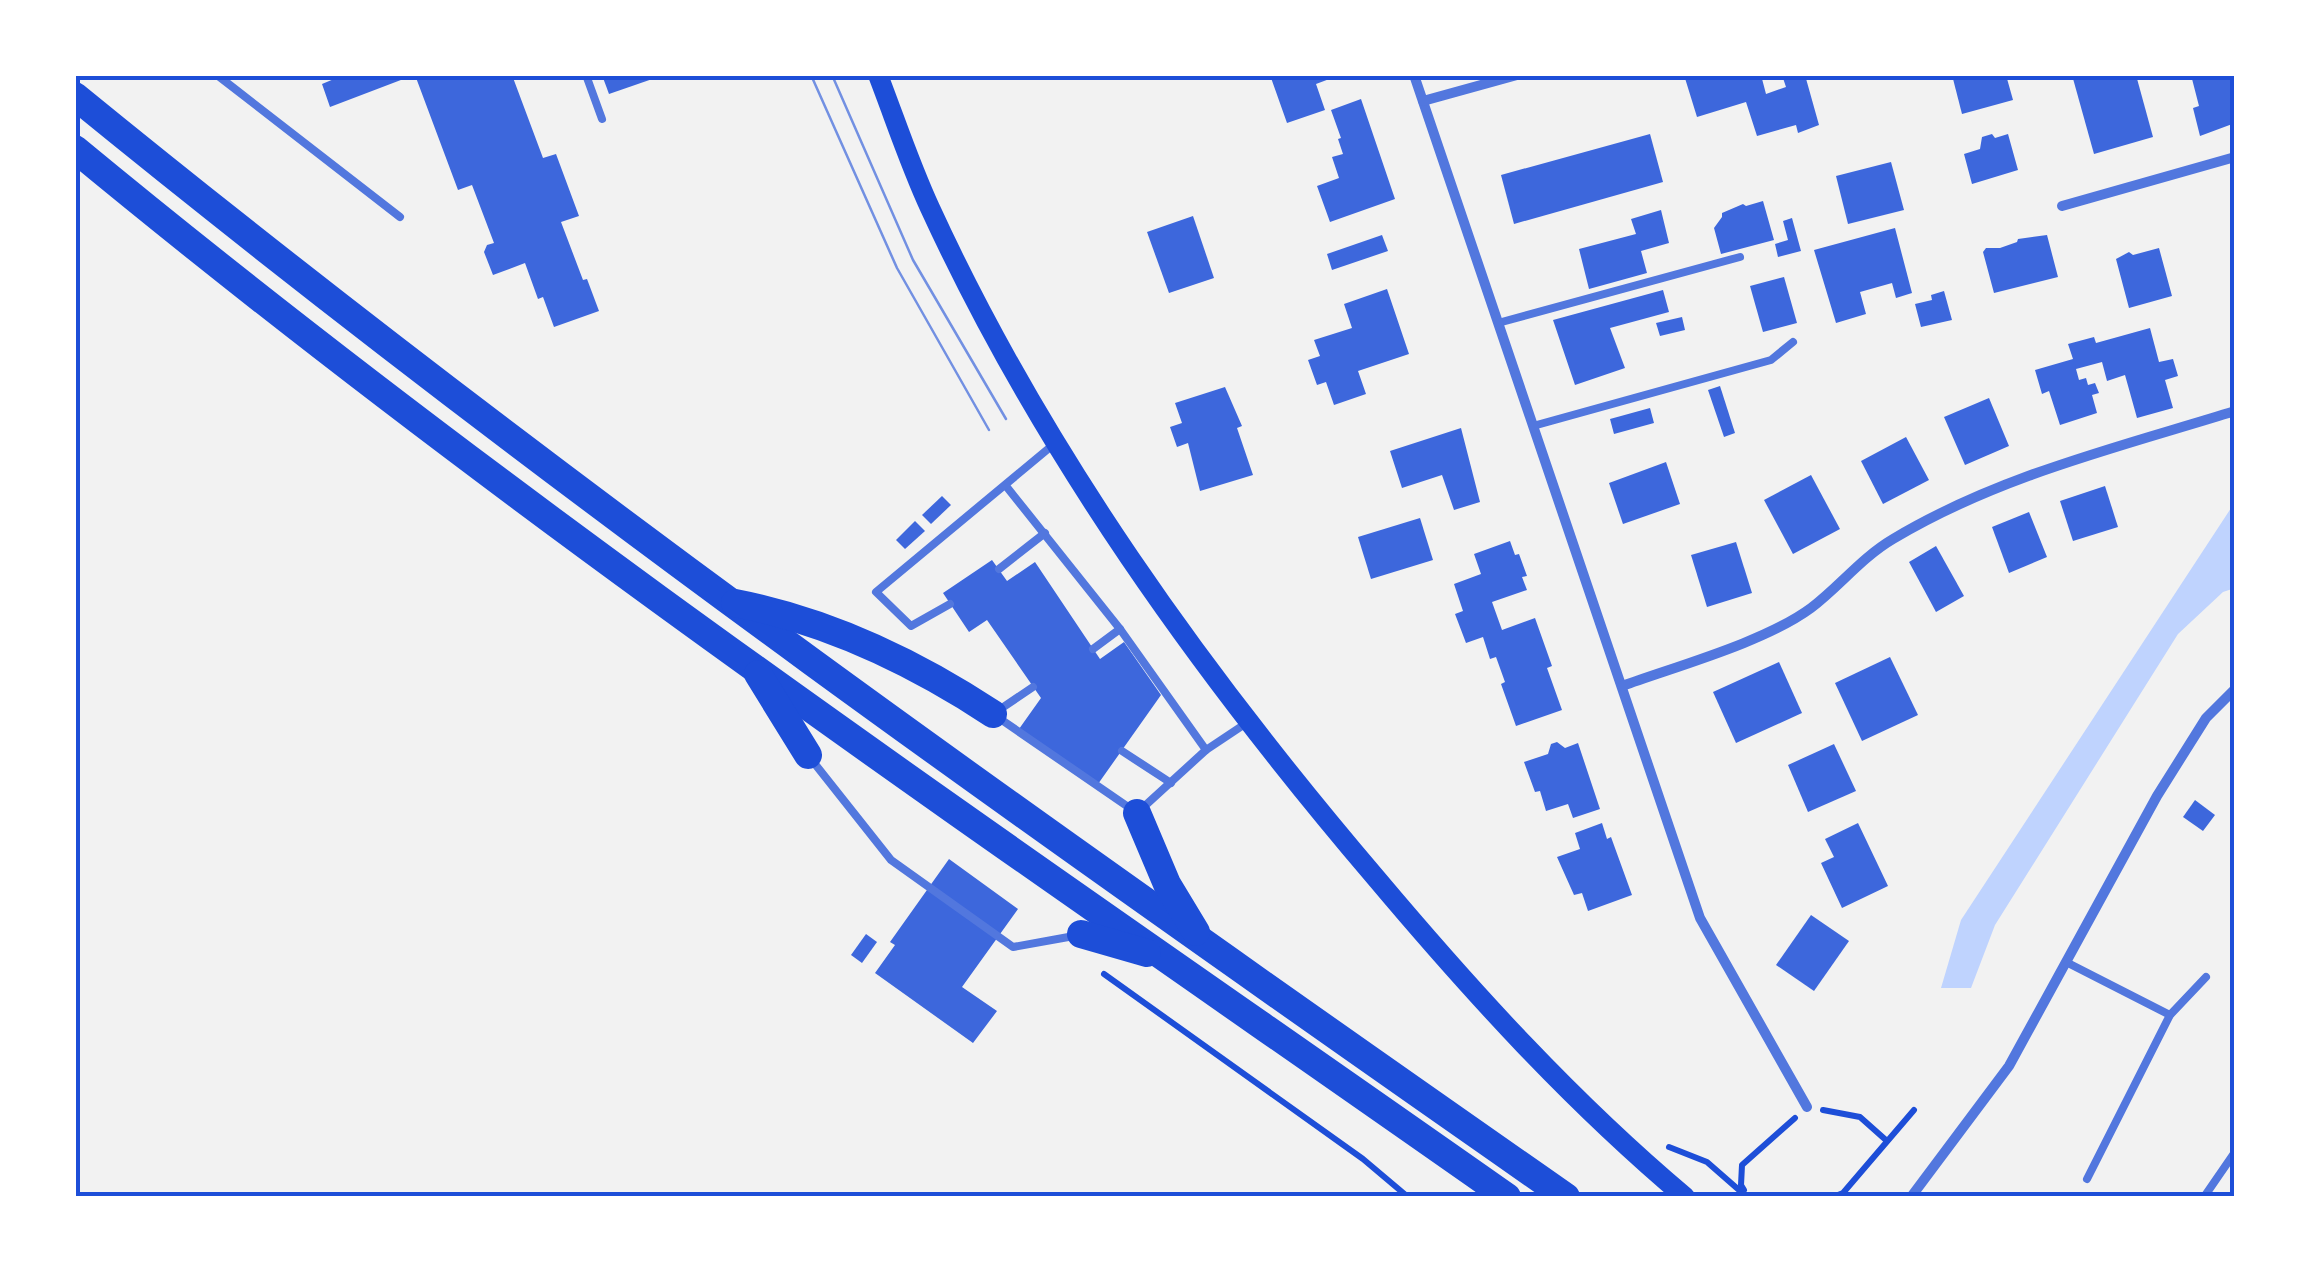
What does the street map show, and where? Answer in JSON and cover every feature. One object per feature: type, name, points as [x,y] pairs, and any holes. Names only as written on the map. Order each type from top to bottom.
[{"type":"highway","points":[[75,96],[272,254],[727,602],[1566,1197]]},
{"type":"highway","points":[[75,149],[401,405],[752,664],[1506,1197]]},
{"type":"highway","points":[[727,602],[786,613],[913,664],[992,714]]},
{"type":"highway","points":[[752,664],[808,756]]},
{"type":"highway","points":[[1137,813],[1167,884],[1202,942]]},
{"type":"highway","points":[[1081,934],[1169,960]]},
{"type":"main road","points":[[878,75],[928,206],[974,298],[1057,442],[1134,562],[1248,722],[1456,972],[1554,1077],[1685,1197]]},
{"type":"street","points":[[1414,75],[1700,918],[1808,1107]]},
{"type":"street","points":[[1423,101],[1518,75]]},
{"type":"street","points":[[2062,206],[2235,157]]},
{"type":"street","points":[[1622,686],[1776,629],[1812,607],[1859,562],[1893,538],[1984,492],[2048,468],[2235,411]]},
{"type":"street","points":[[1911,1197],[2008,1066],[2181,756],[2206,718],[2235,688]]},
{"type":"lane","points":[[218,75],[400,218]]},
{"type":"lane","points":[[586,75],[602,119]]},
{"type":"lane","points":[[1498,323],[1740,258]]},
{"type":"lane","points":[[1534,426],[1771,360],[1793,342]]},
{"type":"lane","points":[[950,604],[911,626],[876,592],[1057,442]]},
{"type":"lane","points":[[1006,486],[1120,629],[1206,750]]},
{"type":"lane","points":[[999,570],[1045,533]]},
{"type":"lane","points":[[1093,649],[1120,629]]},
{"type":"lane","points":[[1034,687],[992,714],[1137,813],[1206,750],[1248,722]]},
{"type":"lane","points":[[1122,751],[1171,783]]},
{"type":"lane","points":[[808,756],[891,860],[1012,947],[1081,934]]},
{"type":"lane","points":[[2066,962],[2170,1015]]},
{"type":"lane","points":[[2087,1179],[2170,1015],[2206,976]]},
{"type":"lane","points":[[2204,1197],[2235,1152]]},
{"type":"path","points":[[1104,974],[1363,1159],[1408,1197]]},
{"type":"path","points":[[1748,1197],[1741,1185],[1742,1165],[1808,1107],[1860,1117],[1887,1141]]},
{"type":"path","points":[[1833,1197],[1845,1195],[1914,1110]]},
{"type":"path","points":[[1654,1140],[1707,1162],[1748,1197]]},
{"type":"water","points":[[2235,502],[2235,588],[2223,592],[2178,634],[1995,925],[1971,988],[1941,988],[1961,920]]},
{"type":"building","points":[[332,75],[414,75],[330,107],[322,84],[334,79]]},
{"type":"building","points":[[415,75],[512,75],[543,158],[556,154],[579,216],[561,222],[599,311],[554,327],[543,297],[538,299],[525,263],[493,275],[484,252],[487,245],[494,243],[472,185],[458,190]]},
{"type":"building","points":[[602,75],[661,75],[661,76],[609,94]]},
{"type":"building","points":[[1270,75],[1340,75],[1316,84],[1325,110],[1287,123]]},
{"type":"building","points":[[1684,75],[1761,75],[1766,94],[1786,87],[1782,75],[1805,75],[1819,125],[1798,133],[1796,125],[1757,136],[1746,102],[1697,117]]},
{"type":"building","points":[[1952,75],[2006,75],[2013,100],[1962,114]]},
{"type":"building","points":[[2072,75],[2136,75],[2153,137],[2094,154]]},
{"type":"building","points":[[2191,75],[2235,75],[2235,123],[2200,136],[2193,108],[2199,106]]},
{"type":"building","points":[[1361,99],[1395,199],[1330,222],[1317,186],[1339,178],[1332,157],[1343,154],[1331,110]]},
{"type":"building","points":[[1650,134],[1663,182],[1514,224],[1501,175]]},
{"type":"building","points":[[1992,134],[1995,138],[2008,134],[2018,170],[1972,184],[1964,154],[1980,149],[1982,137]]},
{"type":"building","points":[[1891,162],[1904,210],[1848,224],[1836,176]]},
{"type":"building","points":[[1763,201],[1774,240],[1721,254],[1714,228],[1722,213]]},
{"type":"building","points":[[1661,210],[1669,243],[1641,251],[1647,273],[1589,289],[1579,249],[1636,234],[1631,219]]},
{"type":"building","points":[[1193,216],[1214,278],[1169,293],[1147,232]]},
{"type":"building","points":[[1792,218],[1801,251],[1778,257],[1775,244],[1788,240],[1783,221]]},
{"type":"building","points":[[1895,228],[1912,293],[1896,298],[1892,283],[1860,292],[1866,314],[1836,323],[1814,250]]},
{"type":"building","points":[[1382,235],[1388,251],[1332,270],[1327,254]]},
{"type":"building","points":[[2047,235],[2058,277],[1994,293],[1983,252],[1986,248]]},
{"type":"building","points":[[2159,248],[2172,296],[2129,308],[2116,259],[2129,252],[2133,255]]},
{"type":"building","points":[[1784,277],[1797,323],[1763,332],[1750,286]]},
{"type":"building","points":[[1387,289],[1409,354],[1358,371],[1366,394],[1334,405],[1326,382],[1317,385],[1308,360],[1320,356],[1314,340],[1352,328],[1344,304]]},
{"type":"building","points":[[1663,290],[1669,312],[1610,328],[1625,368],[1575,385],[1553,320]]},
{"type":"building","points":[[1944,291],[1952,320],[1921,327],[1915,304],[1932,300],[1931,295]]},
{"type":"building","points":[[1682,317],[1685,330],[1660,336],[1656,323]]},
{"type":"building","points":[[2150,328],[2159,362],[2173,359],[2178,376],[2165,380],[2173,408],[2137,418],[2125,375],[2107,381],[2102,362],[2076,369],[2079,380],[2086,378],[2088,385],[2095,383],[2099,393],[2092,395],[2097,413],[2060,425],[2049,391],[2042,394],[2035,370],[2073,359],[2068,344],[2094,337],[2096,343]]},
{"type":"building","points":[[1720,386],[1735,433],[1724,437],[1708,390]]},
{"type":"building","points":[[1225,387],[1242,426],[1237,428],[1253,475],[1200,491],[1188,443],[1177,447],[1170,427],[1182,423],[1175,403]]},
{"type":"building","points":[[1989,398],[2009,446],[1965,465],[1944,417]]},
{"type":"building","points":[[1650,408],[1654,423],[1614,434],[1610,419]]},
{"type":"building","points":[[1461,428],[1480,502],[1454,510],[1442,475],[1402,488],[1390,451]]},
{"type":"building","points":[[1906,437],[1929,480],[1883,504],[1861,461]]},
{"type":"building","points":[[1666,462],[1680,504],[1623,524],[1609,483]]},
{"type":"building","points":[[1811,475],[1840,529],[1793,554],[1764,500]]},
{"type":"building","points":[[2105,486],[2118,527],[2073,541],[2060,501]]},
{"type":"building","points":[[942,496],[951,505],[931,524],[922,515]]},
{"type":"building","points":[[2029,512],[2047,557],[2009,573],[1992,527]]},
{"type":"building","points":[[1420,518],[1433,560],[1371,579],[1358,537]]},
{"type":"building","points":[[915,521],[925,531],[905,549],[896,540]]},
{"type":"building","points":[[1510,541],[1527,576],[1522,577],[1527,590],[1492,602],[1502,630],[1535,618],[1562,710],[1516,726],[1496,657],[1490,659],[1483,637],[1466,643],[1455,614],[1463,611],[1454,584],[1481,574],[1474,554]]},
{"type":"building","points":[[1736,542],[1752,593],[1707,607],[1691,555]]},
{"type":"building","points":[[1936,546],[1964,596],[1936,612],[1909,562]]},
{"type":"building","points":[[992,560],[1007,581],[1035,562],[1100,659],[1124,642],[1161,695],[1098,784],[1019,729],[1041,698],[987,620],[969,632],[943,593]]},
{"type":"building","points":[[1890,657],[1918,715],[1862,741],[1835,683]]},
{"type":"building","points":[[1779,662],[1802,713],[1736,743],[1713,692]]},
{"type":"building","points":[[1557,742],[1565,748],[1578,743],[1600,809],[1573,818],[1568,804],[1546,811],[1524,762],[1548,754],[1551,744]]},
{"type":"building","points":[[1834,744],[1856,791],[1808,812],[1788,765]]},
{"type":"building","points":[[2195,800],[2215,815],[2203,831],[2183,817]]},
{"type":"building","points":[[1602,823],[1632,895],[1588,911],[1582,893],[1574,895],[1557,857],[1580,849],[1575,833]]},
{"type":"building","points":[[1858,823],[1888,886],[1842,908],[1821,863],[1834,857],[1825,839]]},
{"type":"building","points":[[949,859],[1018,909],[962,987],[997,1011],[973,1043],[875,973],[895,945],[890,942]]},
{"type":"building","points":[[1811,915],[1849,941],[1814,991],[1776,965]]},
{"type":"building","points":[[866,934],[877,942],[862,963],[851,955]]},
{"type":"tram line","points":[[811,75],[897,268],[989,430]]},
{"type":"tram line","points":[[832,75],[913,260],[1006,419]]}]
